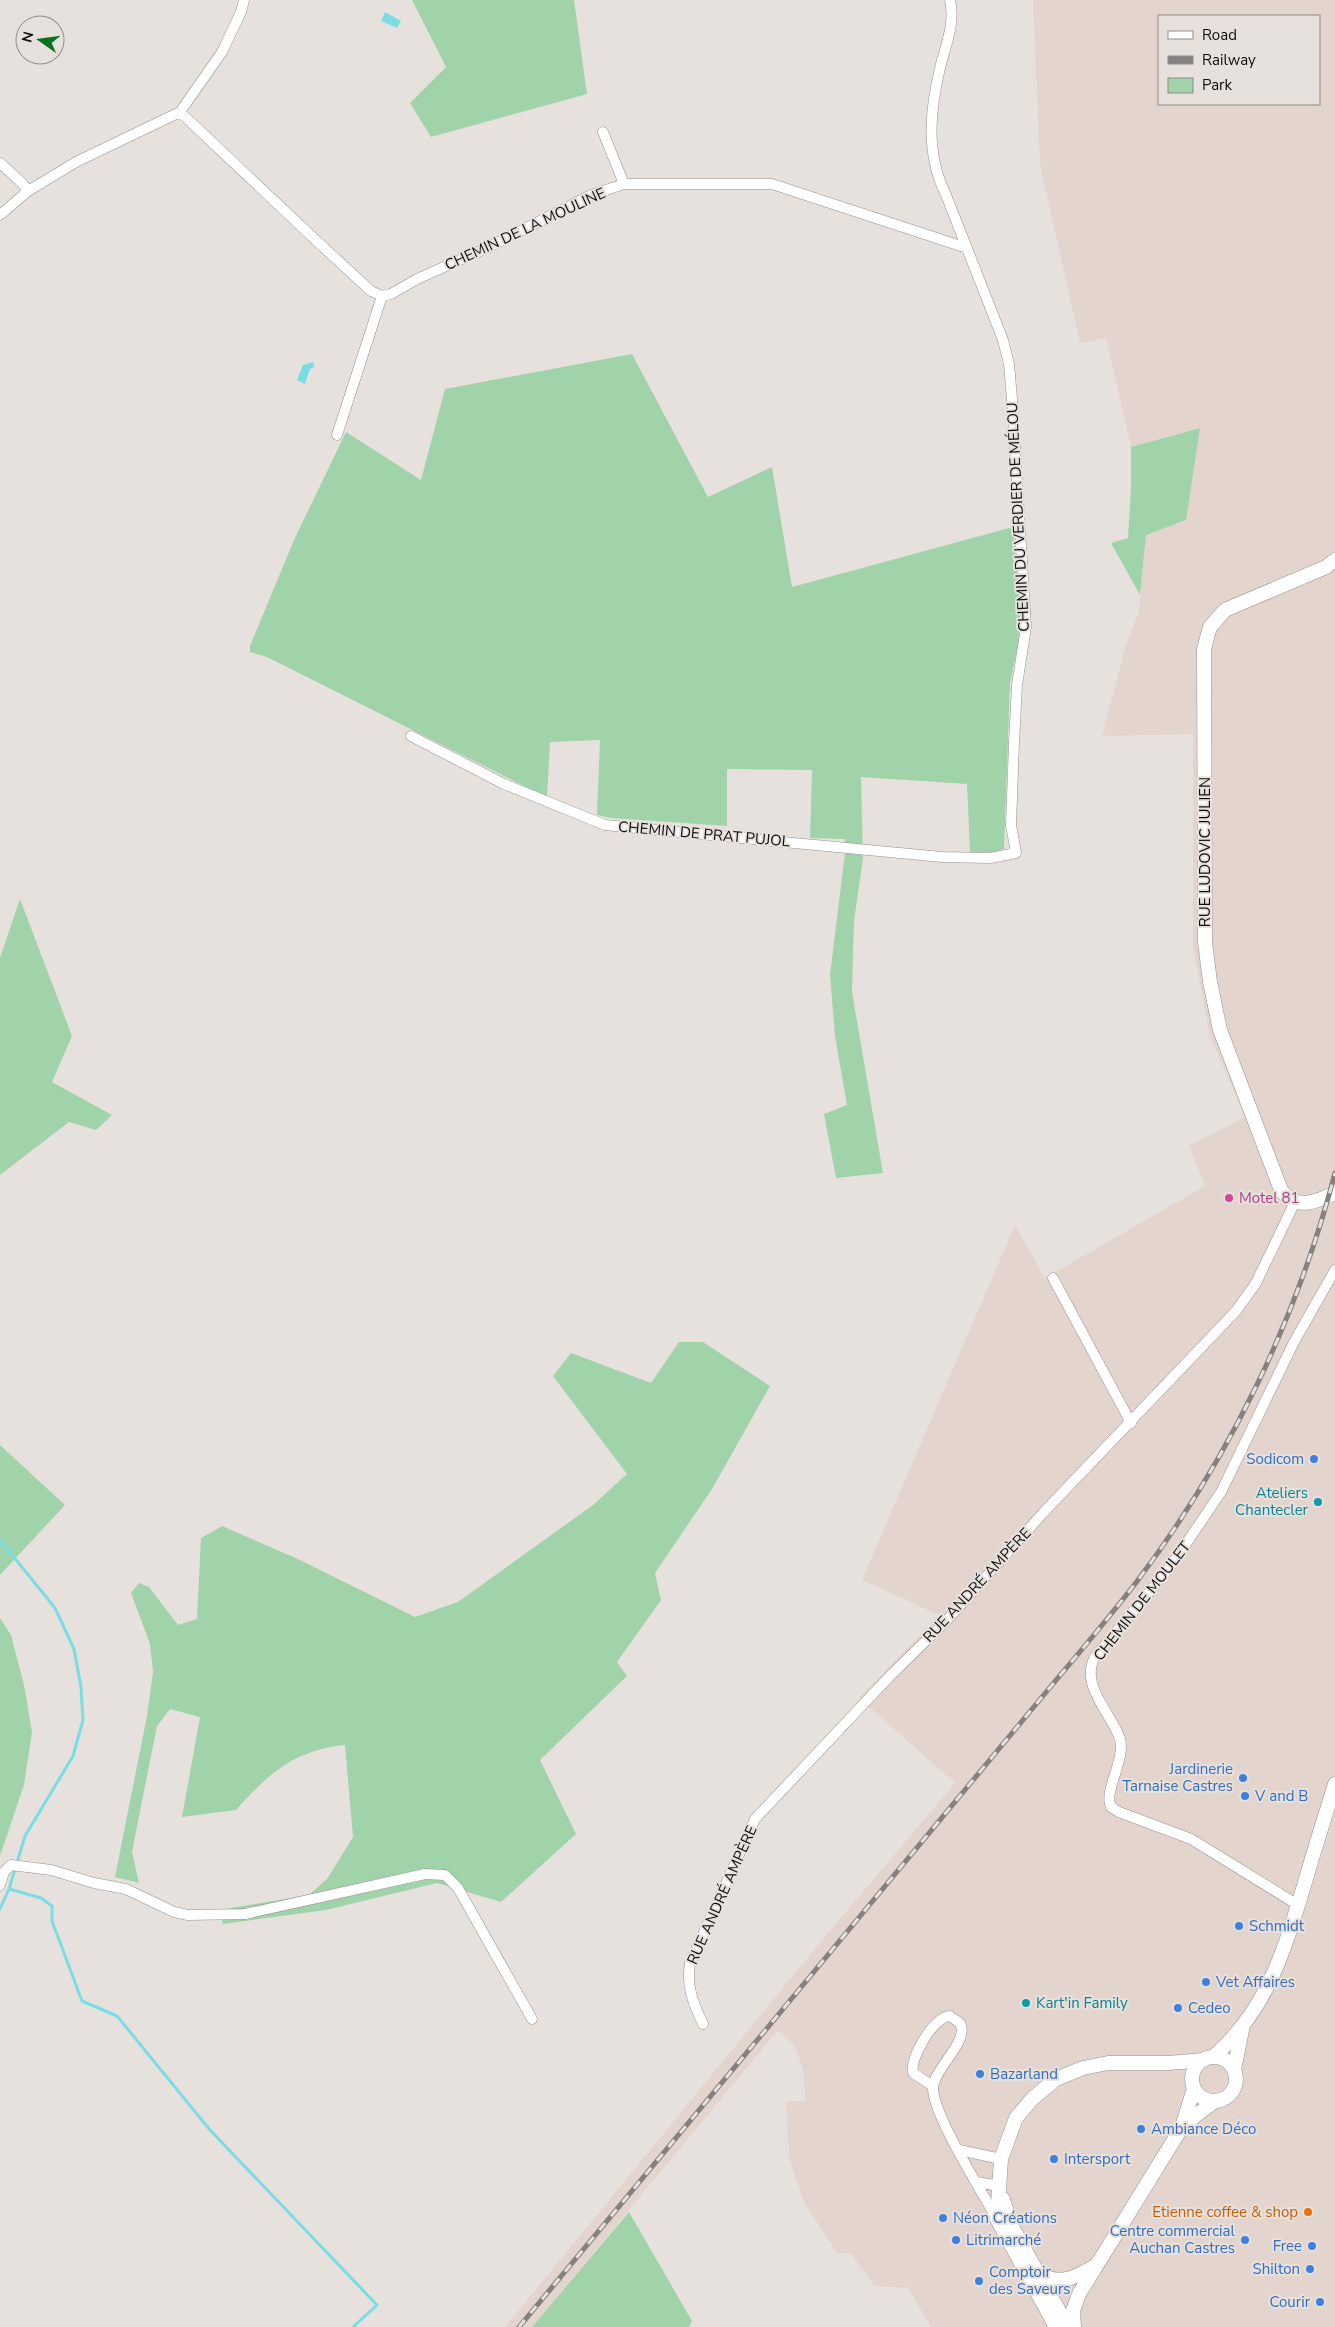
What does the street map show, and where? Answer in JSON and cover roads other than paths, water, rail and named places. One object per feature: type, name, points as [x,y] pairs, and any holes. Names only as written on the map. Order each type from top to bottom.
[{"type":"main road","name":"RUE LUDOVIC JULIEN","points":[[1295,1202],[1284,1194],[1278,1185],[1220,1030],[1210,982],[1205,942],[1204,649],[1210,626],[1225,610],[1326,566],[1335,560]]},
{"type":"main road","points":[[1295,1202],[1313,1203],[1335,1193]]},
{"type":"main road","points":[[1074,2327],[1074,2311],[1079,2294],[1182,2127],[1195,2068],[1242,2029],[1274,1975],[1298,1905],[1335,1784]]},
{"type":"main road","points":[[1168,2063],[1193,2084],[1203,2098],[1215,2101],[1222,2100],[1233,2091],[1236,2080],[1234,2070],[1242,2029]]},
{"type":"main road","points":[[1068,2327],[1045,2296],[997,2220],[1001,2159],[1016,2118],[1032,2098],[1056,2079],[1083,2068],[1108,2063],[1168,2063],[1208,2058],[1227,2060],[1234,2070]]},
{"type":"main road","points":[[1182,2127],[1215,2101]]},
{"type":"main road","points":[[999,2186],[1011,2226],[1039,2275],[1056,2327]]},
{"type":"main road","points":[[1039,2275],[1058,2281],[1074,2277],[1096,2266]]},
{"type":"main road","points":[[1045,2296],[1058,2281]]},
{"type":"main road","points":[[1045,2296],[1065,2298],[1079,2294]]},
{"type":"street","points":[[0,215],[28,191],[76,162],[180,112],[222,52],[241,12],[244,0]]},
{"type":"street","name":"CHEMIN DU VERDIER DE MÉLOU","points":[[950,0],[953,20],[936,90],[932,118],[932,149],[937,176],[1003,340],[1009,364],[1012,399],[1026,627],[1017,685],[1014,734],[1011,825],[1016,853]]},
{"type":"street","points":[[180,112],[357,278],[372,291],[382,296],[337,435]]},
{"type":"street","points":[[603,132],[624,184]]},
{"type":"street","points":[[0,163],[28,191]]},
{"type":"street","name":"CHEMIN DE LA MOULINE","points":[[382,296],[391,294],[418,279],[487,248],[591,195],[624,184],[772,184],[967,248]]},
{"type":"street","name":"CHEMIN DE PRAT PUJOL","points":[[411,736],[504,784],[605,825],[942,857],[990,858],[1016,853]]},
{"type":"street","name":"RUE ANDRÉ AMPÈRE","points":[[702,2024],[690,1993],[687,1978],[690,1963],[756,1819],[889,1677],[947,1620],[1043,1513],[1131,1423],[1241,1305],[1256,1283],[1295,1202]]},
{"type":"street","name":"CHEMIN DE MOULET","points":[[1298,1905],[1191,1839],[1119,1812],[1112,1807],[1110,1793],[1118,1766],[1121,1745],[1116,1730],[1094,1687],[1090,1671],[1095,1657],[1171,1566],[1221,1492],[1294,1342],[1335,1270]]},
{"type":"street","points":[[1053,1278],[1131,1423]]},
{"type":"street","points":[[0,1886],[4,1872],[16,1866],[51,1870],[94,1883],[126,1889],[174,1912],[188,1915],[245,1914],[425,1874],[444,1876],[458,1888],[532,2019]]},
{"type":"street","points":[[933,2086],[913,2073],[912,2062],[938,2020],[950,2016],[960,2023],[961,2035],[933,2086],[935,2099],[941,2118],[997,2220]]},
{"type":"street","points":[[959,2150],[1001,2159]]},
{"type":"street","points":[[977,2182],[999,2186]]},
{"type":"water","points":[[385,12],[401,21],[397,28],[381,21]]},
{"type":"water","points":[[313,362],[314,367],[310,369],[305,384],[297,380],[303,365]]},
{"type":"waterway","points":[[0,1540],[55,1608],[74,1649],[81,1687],[83,1720],[73,1756],[25,1836],[9,1889],[0,1909]]},
{"type":"waterway","points":[[9,1889],[41,1898],[52,1906],[52,1921],[82,2001],[117,2016],[210,2130],[377,2305],[353,2327]]},
{"type":"railway","points":[[519,2327],[1105,1622],[1171,1534],[1202,1486],[1230,1437],[1280,1334],[1301,1281],[1335,1173]]},
{"type":"place","name":"Motel 81","points":[[1229,1198]]},
{"type":"place","name":"Sodicom","points":[[1314,1459]]},
{"type":"place","name":"Ateliers Chantecler","points":[[1318,1502]]},
{"type":"place","name":"Jardinerie Tarnaise Castres","points":[[1243,1778]]},
{"type":"place","name":"V and B","points":[[1245,1796]]},
{"type":"place","name":"Schmidt","points":[[1239,1926]]},
{"type":"place","name":"Vet Affaires","points":[[1206,1982]]},
{"type":"place","name":"Kart'in Family","points":[[1026,2003]]},
{"type":"place","name":"Cedeo","points":[[1178,2008]]},
{"type":"place","name":"Bazarland","points":[[980,2074]]},
{"type":"place","name":"Ambiance Déco","points":[[1141,2129]]},
{"type":"place","name":"Intersport","points":[[1054,2159]]},
{"type":"place","name":"Etienne coffee & shop","points":[[1308,2212]]},
{"type":"place","name":"Néon Créations","points":[[943,2218]]},
{"type":"place","name":"Litrimarché","points":[[956,2240]]},
{"type":"place","name":"Centre commercial Auchan Castres","points":[[1245,2240]]},
{"type":"place","name":"Free","points":[[1312,2246]]},
{"type":"place","name":"Shilton","points":[[1310,2269]]},
{"type":"place","name":"Comptoir des Saveurs","points":[[979,2281]]},
{"type":"place","name":"Courir","points":[[1320,2302]]}]
